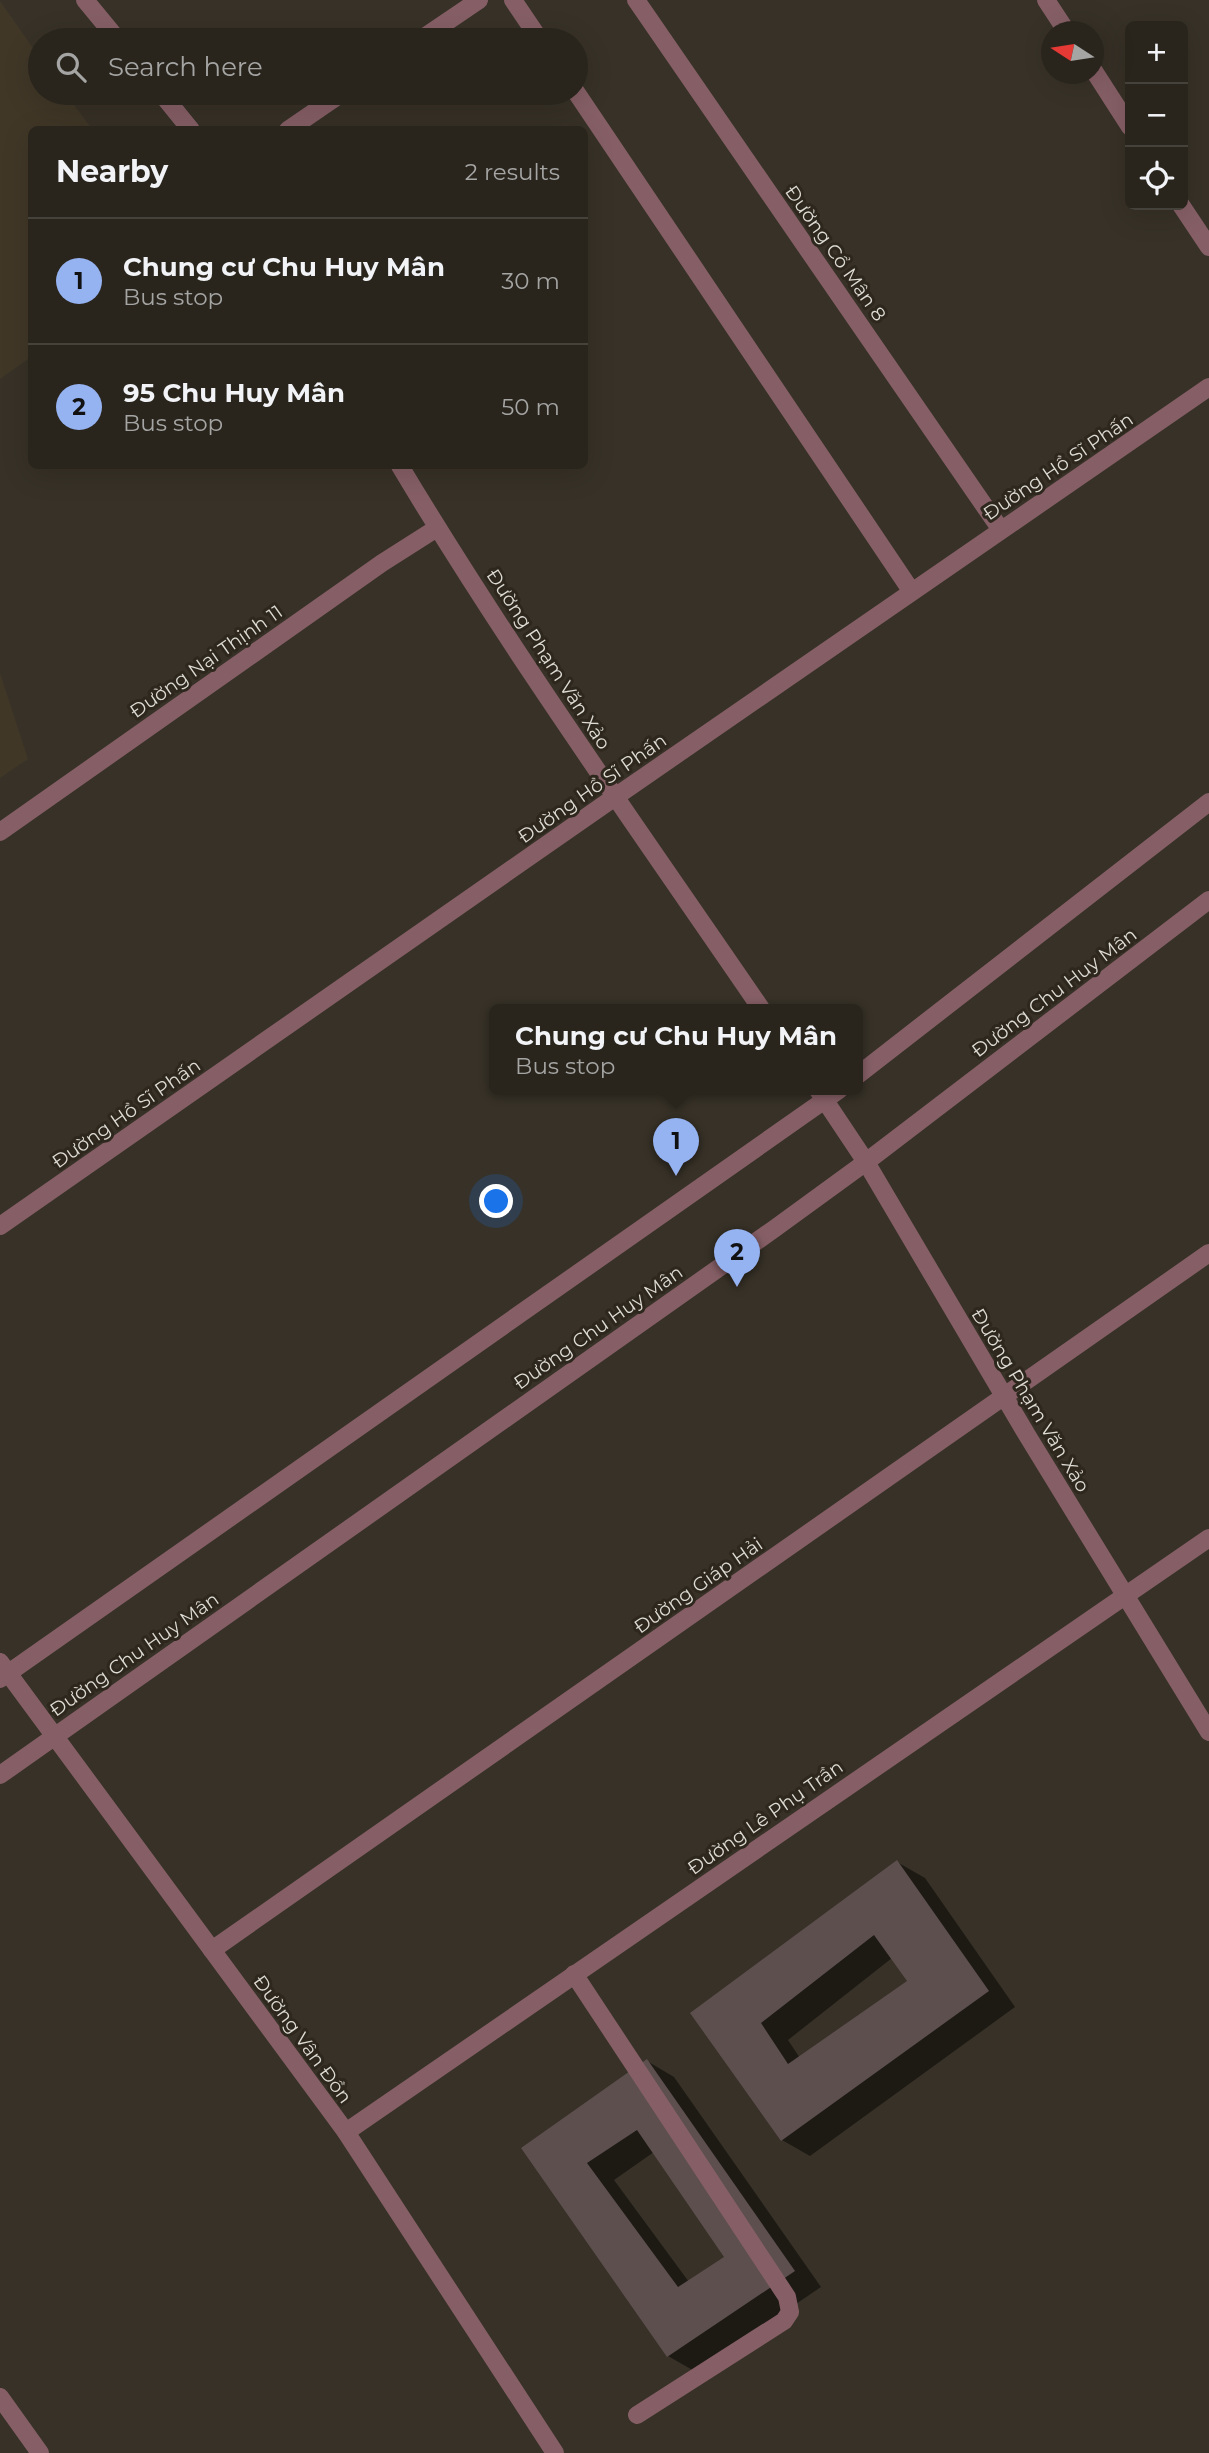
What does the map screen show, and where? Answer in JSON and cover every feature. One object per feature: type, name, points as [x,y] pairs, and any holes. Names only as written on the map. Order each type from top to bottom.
[{"type":"street","points":[[85,0],[108,28]]},
{"type":"street","points":[[438,28],[479,0]]},
{"type":"street","points":[[513,0],[533,28]]},
{"type":"street","name":"Đường Cổ Mân 8","points":[[636,0],[1001,530]]},
{"type":"street","points":[[1046,0],[1060,21]]},
{"type":"street","points":[[1102,84],[1125,119]]},
{"type":"street","points":[[171,105],[188,126]]},
{"type":"street","points":[[294,126],[324,105]]},
{"type":"street","points":[[585,105],[912,592]]},
{"type":"street","points":[[1184,210],[1209,247]]},
{"type":"street","name":"Đường Hồ Sĩ Phấn","points":[[0,1227],[615,797],[1209,387]]},
{"type":"street","name":"Đường Phạm Văn Xảo","points":[[402,469],[437,528],[615,797],[758,1004]]},
{"type":"street","name":"Đường Nại Thịnh 11","points":[[0,832],[437,528]]},
{"type":"street","points":[[863,1071],[1209,802]]},
{"type":"street","name":"Đường Chu Huy Mân","points":[[0,1775],[866,1162],[1209,900]]},
{"type":"street","points":[[3,1671],[826,1095]]},
{"type":"street","name":"Đường Phạm Văn Xảo","points":[[828,1095],[1003,1396],[1209,1732]]},
{"type":"street","name":"Đường Giáp Hải","points":[[212,1950],[1209,1254]]},
{"type":"street","name":"Đường Lê Phụ Trần","points":[[346,2132],[1209,1538]]},
{"type":"street","name":"Đường Vân Đồn","points":[[3,1671],[55,1736],[346,2132],[555,2453]]},
{"type":"street","points":[[575,1974],[787,2297],[790,2312],[783,2321],[637,2415]]},
{"type":"street","points":[[0,2397],[40,2453]]},
{"type":"shaded area","points":[[0,1],[28,41],[28,105],[74,105],[90,126],[28,126],[28,359],[0,379]]},
{"type":"shaded area","points":[[0,673],[28,759],[0,778]]},
{"type":"building","points":[[897,1860],[989,1991],[781,2141],[690,2013]],"holes":[[[874,1935],[907,1981],[788,2064],[761,2023]]]},
{"type":"building","points":[[647,2059],[795,2271],[667,2357],[521,2148]],"holes":[[[637,2130],[724,2257],[678,2287],[587,2163]]]},
{"type":"place","name":"Chung cư Chu Huy Mân","points":[[676,1176]]},
{"type":"place","name":"95 Chu Huy Mân","points":[[737,1287]]}]
